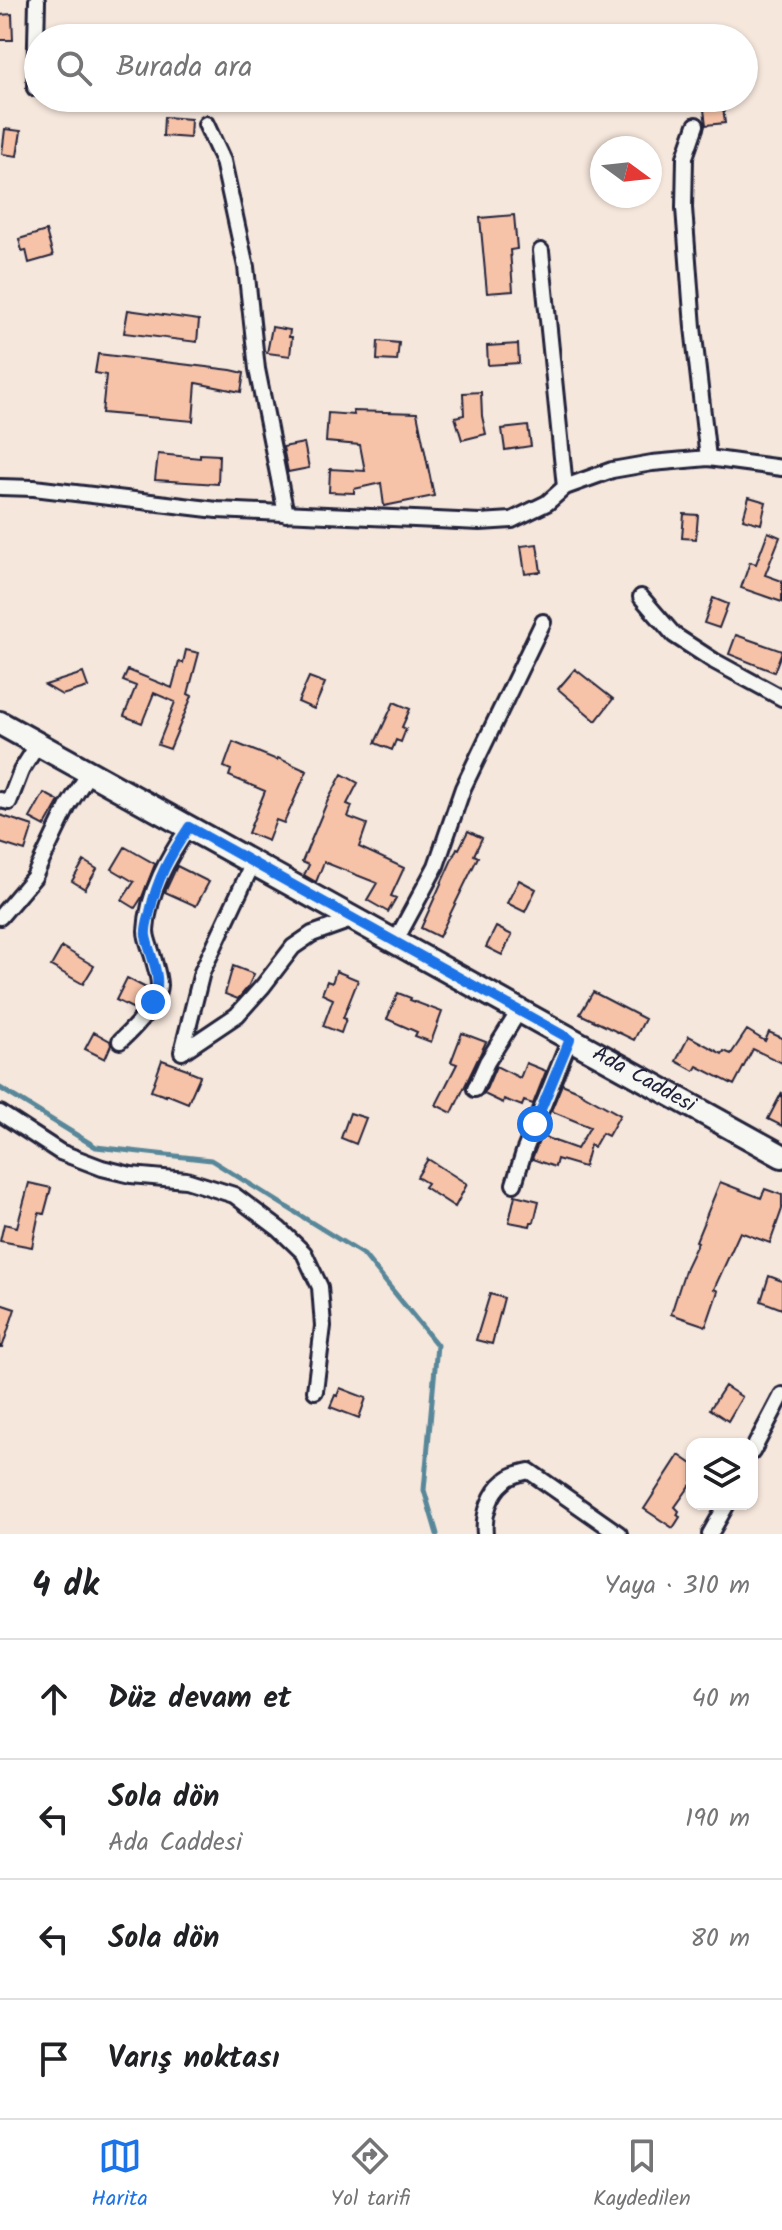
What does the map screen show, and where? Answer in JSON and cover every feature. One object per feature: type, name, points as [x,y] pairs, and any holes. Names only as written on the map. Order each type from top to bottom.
[{"type":"main road","name":"Ada Caddesi","points":[[0,723],[782,1156]]},
{"type":"street","points":[[36,24],[37,0]]},
{"type":"street","points":[[206,124],[223,161],[246,267],[257,369],[286,514]]},
{"type":"street","points":[[696,125],[685,157],[684,208],[693,327],[708,458]]},
{"type":"street","points":[[541,251],[565,487]]},
{"type":"street","points":[[0,487],[286,514],[512,520],[547,503],[565,487],[612,470],[708,458],[782,468]]},
{"type":"street","points":[[641,597],[674,635],[782,698]]},
{"type":"street","points":[[395,942],[436,866],[463,788],[543,622]]},
{"type":"street","points":[[0,800],[9,802],[21,771],[38,744]]},
{"type":"street","points":[[0,917],[34,877],[68,806],[89,773]]},
{"type":"street","points":[[120,1041],[136,1026],[153,1002],[159,987],[145,933],[155,888],[189,827]]},
{"type":"street","points":[[253,863],[202,972],[182,1052],[237,1015],[293,947],[312,934],[354,919]]},
{"type":"street","points":[[475,1089],[487,1062],[519,1011]]},
{"type":"street","points":[[514,1184],[570,1039]]},
{"type":"street","points":[[0,1113],[60,1152],[102,1168],[131,1175],[186,1180],[234,1195],[279,1229],[304,1253],[320,1287],[323,1326],[315,1391]]},
{"type":"street","points":[[758,1441],[782,1395]]},
{"type":"street","points":[[485,1534],[490,1498],[506,1479],[529,1471],[619,1534]]},
{"type":"street","points":[[710,1534],[724,1510]]},
{"type":"building","points":[[12,14],[13,40],[0,40],[0,15]]},
{"type":"building","points":[[704,112],[724,112],[725,123],[706,125]]},
{"type":"building","points":[[164,117],[191,119],[190,138],[163,136]]},
{"type":"building","points":[[5,129],[21,131],[17,156],[2,154]]},
{"type":"building","points":[[514,215],[517,249],[510,250],[513,291],[487,293],[480,218]]},
{"type":"building","points":[[46,231],[53,256],[29,263],[19,239]]},
{"type":"building","points":[[128,310],[199,320],[197,342],[124,333]]},
{"type":"building","points":[[272,327],[290,330],[290,356],[267,353]]},
{"type":"building","points":[[378,341],[399,343],[397,361],[377,360]]},
{"type":"building","points":[[518,344],[519,363],[488,365],[487,346]]},
{"type":"building","points":[[98,354],[244,373],[241,392],[196,383],[193,421],[102,413],[106,375],[95,373]]},
{"type":"building","points":[[481,392],[486,434],[462,440],[455,417],[464,415],[463,393]]},
{"type":"building","points":[[353,411],[417,413],[434,496],[384,506],[381,483],[354,489],[354,493],[329,492],[330,469],[365,471],[360,445],[326,442],[328,413],[354,415]]},
{"type":"building","points":[[528,426],[531,446],[505,450],[502,429]]},
{"type":"building","points":[[304,443],[309,468],[288,472],[283,447]]},
{"type":"building","points":[[158,454],[200,458],[200,454],[219,455],[218,484],[155,480]]},
{"type":"building","points":[[749,497],[766,502],[761,524],[743,519]]},
{"type":"building","points":[[684,514],[698,515],[696,539],[682,538]]},
{"type":"building","points":[[768,532],[780,537],[765,575],[782,581],[782,602],[741,588],[750,562],[756,564]]},
{"type":"building","points":[[537,544],[541,572],[525,574],[521,546]]},
{"type":"building","points":[[713,598],[728,604],[719,628],[704,623]]},
{"type":"building","points":[[736,635],[782,651],[774,672],[729,654]]},
{"type":"building","points":[[186,650],[199,653],[188,694],[192,696],[170,749],[158,745],[175,702],[154,693],[142,723],[124,716],[136,686],[123,681],[128,670],[172,688],[179,662],[183,663]]},
{"type":"building","points":[[575,669],[613,699],[596,721],[558,689]]},
{"type":"building","points":[[83,673],[88,687],[62,695],[45,685]]},
{"type":"building","points":[[309,677],[325,683],[314,709],[298,702]]},
{"type":"building","points":[[394,702],[410,709],[402,727],[406,729],[401,742],[396,740],[392,750],[375,743]]},
{"type":"building","points":[[233,742],[307,771],[284,823],[276,820],[268,841],[248,833],[265,791],[229,776],[231,770],[224,767]]},
{"type":"building","points":[[342,774],[358,783],[347,804],[352,806],[348,817],[367,824],[359,847],[404,868],[391,896],[396,898],[388,912],[367,900],[377,883],[324,862],[316,882],[304,875],[309,865],[302,862]]},
{"type":"building","points":[[44,793],[59,801],[45,826],[30,818]]},
{"type":"building","points":[[0,815],[33,826],[25,851],[0,843]]},
{"type":"building","points":[[468,831],[482,838],[474,855],[478,857],[439,937],[421,928],[457,848]]},
{"type":"building","points":[[125,847],[155,864],[135,908],[122,900],[134,882],[112,869]]},
{"type":"building","points":[[84,861],[97,869],[85,889],[72,881]]},
{"type":"building","points":[[177,866],[209,882],[196,906],[165,892]]},
{"type":"building","points":[[519,880],[536,889],[525,912],[507,903]]},
{"type":"building","points":[[496,927],[512,935],[502,955],[486,947]]},
{"type":"building","points":[[62,947],[94,966],[83,984],[51,966]]},
{"type":"building","points":[[233,966],[254,974],[238,999],[225,994]]},
{"type":"building","points":[[336,971],[358,980],[343,1018],[346,1019],[341,1033],[323,1026],[333,999],[322,994],[327,981],[332,983]]},
{"type":"building","points":[[127,978],[148,989],[136,1010],[116,1000]]},
{"type":"building","points":[[593,992],[645,1019],[634,1040],[580,1014]]},
{"type":"building","points":[[398,993],[442,1012],[431,1042],[387,1019]]},
{"type":"building","points":[[747,1030],[765,1041],[769,1032],[782,1038],[782,1063],[753,1049],[734,1085],[697,1066],[694,1071],[676,1061],[689,1036],[722,1054],[724,1051],[731,1054]]},
{"type":"building","points":[[94,1032],[110,1041],[105,1059],[85,1049]]},
{"type":"building","points":[[462,1033],[486,1042],[452,1113],[436,1105],[457,1064],[451,1062]]},
{"type":"building","points":[[162,1060],[200,1076],[188,1103],[151,1091]]},
{"type":"building","points":[[526,1063],[546,1071],[533,1104],[524,1101],[522,1106],[504,1099],[503,1103],[484,1094],[496,1066],[520,1078]]},
{"type":"building","points":[[562,1084],[620,1115],[608,1136],[602,1133],[594,1147],[590,1145],[584,1167],[557,1159],[555,1167],[532,1159],[541,1136],[577,1149],[590,1127],[551,1111]]},
{"type":"building","points":[[782,1092],[782,1126],[768,1119]]},
{"type":"building","points":[[350,1113],[366,1118],[356,1144],[341,1138]]},
{"type":"building","points":[[428,1159],[467,1184],[455,1207],[424,1187],[427,1183],[417,1177]]},
{"type":"building","points":[[720,1182],[761,1198],[765,1189],[782,1195],[782,1209],[770,1243],[740,1232],[714,1289],[718,1291],[706,1326],[671,1314]]},
{"type":"building","points":[[29,1183],[51,1188],[44,1214],[39,1213],[32,1247],[0,1241],[4,1224],[17,1227]]},
{"type":"building","points":[[515,1195],[539,1201],[534,1222],[530,1226],[509,1222]]},
{"type":"building","points":[[769,1276],[782,1281],[782,1309],[761,1301]]},
{"type":"building","points":[[490,1294],[504,1298],[492,1344],[476,1340]]},
{"type":"building","points":[[0,1304],[15,1309],[2,1348],[0,1348]]},
{"type":"building","points":[[725,1386],[742,1397],[728,1421],[710,1409]]},
{"type":"building","points":[[340,1388],[366,1398],[359,1418],[330,1407]]},
{"type":"building","points":[[679,1455],[686,1460],[686,1491],[675,1507],[680,1517],[673,1528],[644,1509]]},
{"type":"waterway","points":[[0,1088],[96,1147],[211,1160],[364,1255],[437,1345],[424,1490],[437,1534]]},
{"type":"route","points":[[153,1002],[159,987],[145,933],[155,888],[189,827],[570,1039],[535,1124]]}]
